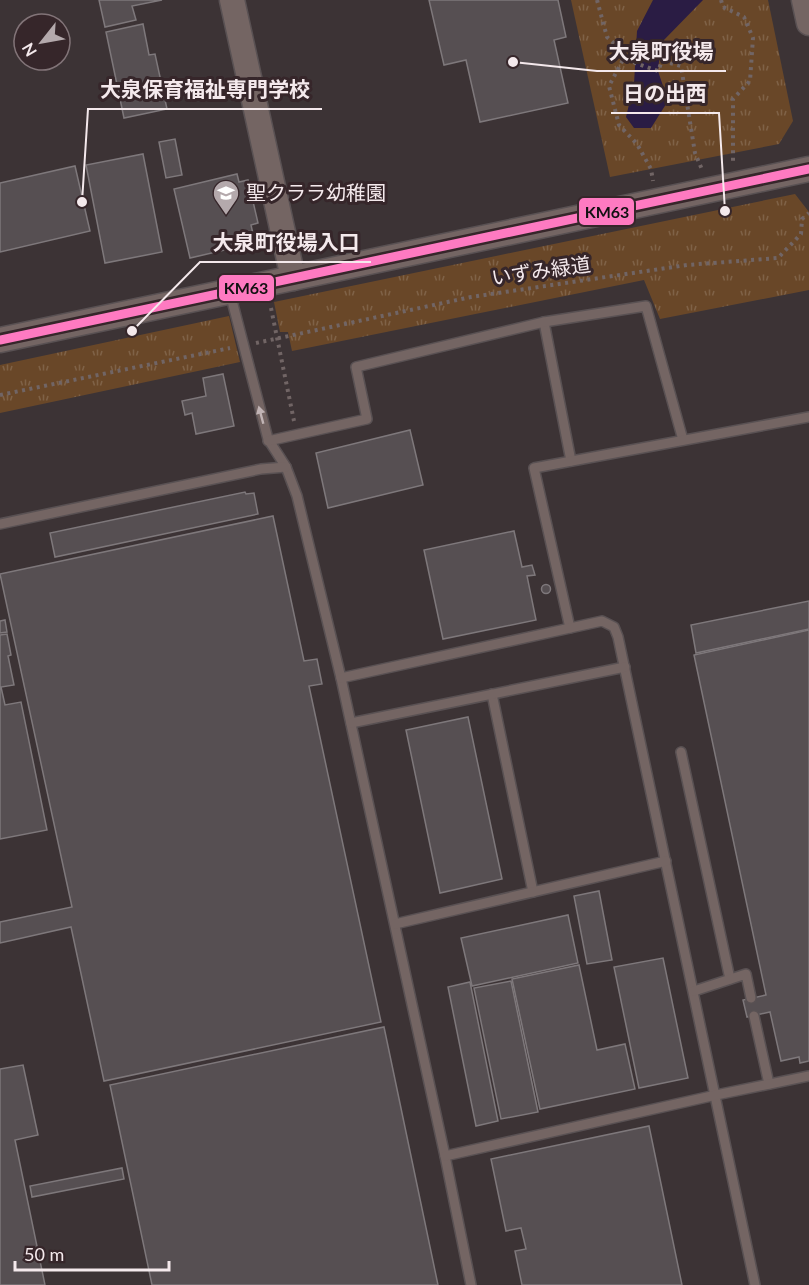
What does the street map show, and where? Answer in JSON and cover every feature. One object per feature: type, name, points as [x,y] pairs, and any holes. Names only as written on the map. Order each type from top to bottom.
[{"type":"street","points":[[232,0],[294,278]]},
{"type":"street","points":[[804,0],[809,22]]},
{"type":"street","points":[[0,340],[809,169]]},
{"type":"lane","points":[[230,292],[268,441],[286,467],[297,496],[351,723],[471,1285]]},
{"type":"lane","points":[[268,441],[368,419],[356,367],[544,322],[646,306],[683,440]]},
{"type":"lane","points":[[544,322],[571,461]]},
{"type":"lane","points":[[570,628],[534,468],[809,417]]},
{"type":"lane","points":[[0,524],[261,469],[286,467]]},
{"type":"lane","points":[[341,678],[602,621],[614,627],[625,668],[717,1095],[755,1285]]},
{"type":"lane","points":[[351,723],[625,668]]},
{"type":"lane","points":[[492,694],[532,892]]},
{"type":"lane","points":[[681,752],[730,979]]},
{"type":"lane","points":[[395,924],[666,861]]},
{"type":"lane","points":[[694,991],[746,974],[751,998]]},
{"type":"lane","points":[[754,1016],[769,1084]]},
{"type":"lane","points":[[445,1156],[809,1076]]},
{"type":"path","points":[[597,0],[607,37],[635,63],[658,71],[662,61],[681,66],[695,153],[703,172]]},
{"type":"path","points":[[721,0],[723,7],[744,17],[753,39],[750,81],[733,99],[733,166]]},
{"type":"path","points":[[626,54],[609,86],[619,126],[637,144],[651,169],[653,181]]},
{"type":"path","name":"いずみ緑道","points":[[255,343],[471,297],[687,265],[778,258],[801,234],[802,219],[809,213]]},
{"type":"path","points":[[271,308],[295,424]]},
{"type":"path","points":[[0,395],[234,348]]},
{"type":"green space","points":[[571,0],[768,0],[793,121],[779,144],[610,177]]},
{"type":"green space","points":[[795,194],[809,212],[809,290],[660,319],[644,280],[292,351],[288,332],[280,332],[274,302]]},
{"type":"green space","points":[[229,316],[240,362],[0,413],[0,365]]},
{"type":"shaded area","points":[[653,0],[703,0],[661,43],[658,71],[668,101],[651,128],[634,128],[626,117],[634,84],[637,31]]},
{"type":"building","points":[[99,0],[162,0],[132,6],[136,20],[105,27]]},
{"type":"building","points":[[429,0],[558,0],[566,37],[554,40],[568,103],[480,122],[466,60],[444,65]]},
{"type":"building","points":[[143,24],[149,55],[155,54],[167,109],[124,118],[106,32]]},
{"type":"building","points":[[175,139],[182,175],[166,178],[159,142]]},
{"type":"building","points":[[143,154],[162,252],[105,263],[86,165]]},
{"type":"building","points":[[75,166],[90,231],[0,252],[0,183]]},
{"type":"building","points":[[237,174],[239,182],[248,180],[258,223],[251,225],[255,243],[190,258],[174,189]]},
{"type":"building","points":[[223,374],[234,426],[196,434],[192,413],[185,415],[182,401],[206,396],[203,378]]},
{"type":"building","points":[[410,430],[423,485],[328,508],[316,453]]},
{"type":"building","points":[[245,492],[246,494],[254,493],[258,514],[55,557],[50,533]]},
{"type":"building","points":[[273,516],[304,661],[317,659],[322,684],[309,686],[381,1022],[104,1081],[71,927],[0,943],[0,922],[72,907],[0,574]]},
{"type":"building","points":[[514,531],[522,567],[532,565],[535,575],[527,576],[536,620],[443,639],[424,550]]},
{"type":"building","points":[[546,584],[551,589],[546,594],[541,589]]},
{"type":"building","points":[[809,601],[809,629],[696,653],[691,625]]},
{"type":"building","points":[[5,620],[7,632],[0,633],[0,621]]},
{"type":"building","points":[[809,630],[809,1061],[800,1063],[799,1057],[781,1061],[770,1012],[747,1017],[743,1000],[766,995],[694,655]]},
{"type":"building","points":[[7,634],[11,655],[8,656],[14,685],[1,687],[5,705],[21,702],[47,830],[0,839],[0,635]]},
{"type":"building","points":[[468,717],[502,879],[440,893],[406,730]]},
{"type":"building","points":[[599,891],[612,960],[587,964],[574,896]]},
{"type":"building","points":[[568,915],[578,963],[472,986],[461,938]]},
{"type":"building","points":[[663,958],[688,1078],[639,1088],[614,967]]},
{"type":"building","points":[[579,965],[597,1050],[625,1044],[635,1089],[540,1109],[512,979]]},
{"type":"building","points":[[511,981],[538,1112],[501,1119],[474,988]]},
{"type":"building","points":[[470,982],[498,1121],[476,1126],[448,987]]},
{"type":"building","points":[[384,1027],[438,1285],[152,1285],[110,1085]]},
{"type":"building","points":[[23,1065],[38,1135],[15,1140],[45,1285],[0,1285],[0,1069]]},
{"type":"building","points":[[649,1126],[682,1285],[522,1285],[515,1251],[526,1249],[521,1228],[506,1231],[491,1159]]},
{"type":"building","points":[[122,1168],[124,1179],[32,1197],[30,1186]]},
{"type":"transit line","name":"KM63","points":[[0,340],[809,169]]},
{"type":"place","name":"大泉町役場","points":[[513,62]]},
{"type":"place","name":"大泉保育福祉専門学校","points":[[82,202]]},
{"type":"place","name":"日の出西","points":[[725,211]]},
{"type":"place","name":"聖クララ幼稚園","points":[[226,216]]},
{"type":"place","name":"大泉町役場入口","points":[[132,331]]}]
